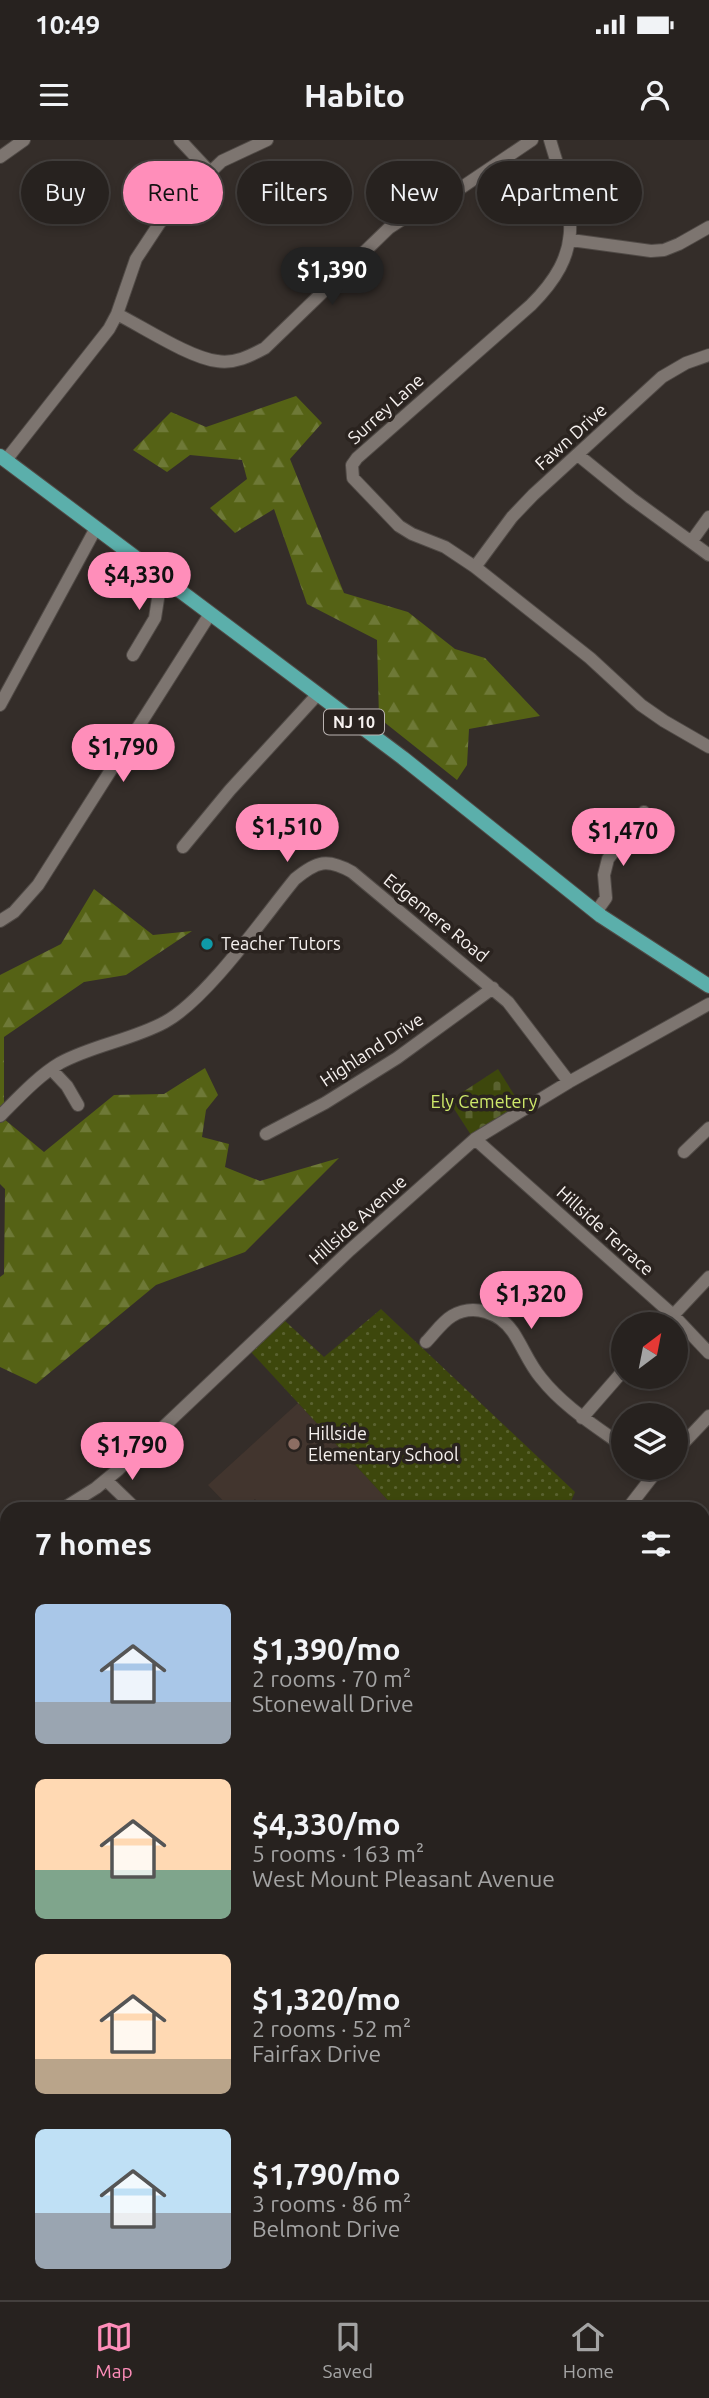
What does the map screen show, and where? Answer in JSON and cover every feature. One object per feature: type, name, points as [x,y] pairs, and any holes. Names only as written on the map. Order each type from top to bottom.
[{"type":"main road","name":"NJ 10","points":[[3,458],[403,758],[596,912],[709,986]]},
{"type":"street","points":[[0,157],[24,140]]},
{"type":"street","points":[[180,140],[200,161]]},
{"type":"street","points":[[222,161],[267,140]]},
{"type":"street","points":[[117,314],[192,353],[217,362],[249,357],[265,348],[388,228],[443,200],[532,140]]},
{"type":"street","name":"Surrey Lane","points":[[550,140],[565,188],[571,240],[560,270],[541,295],[352,465],[353,478],[400,526],[412,534],[445,547],[475,567],[590,658],[641,705],[709,747]]},
{"type":"street","points":[[3,458],[109,329],[136,259],[158,224]]},
{"type":"street","points":[[571,240],[651,251],[664,250],[709,227]]},
{"type":"street","name":"Fawn Drive","points":[[475,567],[512,517],[533,495],[662,377],[685,363],[709,355]]},
{"type":"street","points":[[578,455],[709,555]]},
{"type":"street","points":[[691,542],[709,517]]},
{"type":"street","points":[[0,705],[96,528]]},
{"type":"street","points":[[133,655],[155,618],[164,579]]},
{"type":"street","points":[[0,921],[14,912],[38,885],[210,614]]},
{"type":"street","points":[[183,847],[230,790],[318,694]]},
{"type":"street","points":[[596,912],[606,898],[604,875],[608,859],[644,812]]},
{"type":"street","name":"Edgemere Road","points":[[0,1116],[51,1069],[80,1054],[124,1041],[167,1021],[193,1000],[219,972],[295,879],[307,869],[321,863],[336,863],[352,872],[493,988],[522,1017],[569,1082]]},
{"type":"street","name":"Highland Drive","points":[[266,1135],[397,1058],[493,988]]},
{"type":"street","name":"Hillside Avenue","points":[[73,1502],[106,1480],[357,1243],[475,1139],[569,1082],[709,1004]]},
{"type":"street","points":[[51,1069],[67,1086],[78,1105]]},
{"type":"street","points":[[684,1152],[709,1128]]},
{"type":"street","name":"Hillside Terrace","points":[[475,1139],[659,1312]]},
{"type":"street","points":[[676,1312],[709,1277]]},
{"type":"street","points":[[426,1342],[453,1316],[476,1309],[486,1311],[508,1325],[540,1377],[582,1418],[611,1438]]},
{"type":"street","name":"Hillside Terrace","points":[[688,1336],[709,1353]]},
{"type":"street","points":[[582,1418],[611,1385]]},
{"type":"street","points":[[688,1438],[709,1416]]},
{"type":"street","points":[[106,1480],[129,1502]]},
{"type":"street","points":[[632,1502],[648,1480]]},
{"type":"shaded area","name":"Hillside Elementary School","points":[[298,1403],[389,1502],[258,1502],[255,1499],[251,1502],[224,1502],[208,1485]]},
{"type":"green space","points":[[296,396],[322,423],[290,459],[344,593],[408,612],[455,649],[485,658],[540,716],[469,729],[467,765],[457,780],[379,718],[377,640],[307,604],[274,509],[235,533],[210,508],[247,479],[242,460],[190,455],[167,472],[133,450],[171,412],[206,427]]},
{"type":"green space","points":[[94,889],[153,935],[192,931],[126,975],[84,982],[4,1037],[4,1119],[44,1152],[114,1095],[164,1094],[205,1068],[218,1095],[206,1110],[202,1137],[229,1144],[225,1167],[260,1181],[339,1158],[245,1252],[156,1285],[36,1384],[0,1367],[0,1277],[4,1274],[5,1189],[0,1184],[0,975],[61,944]]},
{"type":"green space","name":"Ely Cemetery","points":[[498,1069],[520,1104],[471,1135],[449,1101]]},
{"type":"green space","points":[[381,1309],[575,1492],[571,1502],[389,1502],[251,1352],[283,1319],[324,1357]]},
{"type":"place","name":"Teacher Tutors","points":[[207,944]]},
{"type":"place","name":"Hillside Elementary School","points":[[294,1444]]}]
